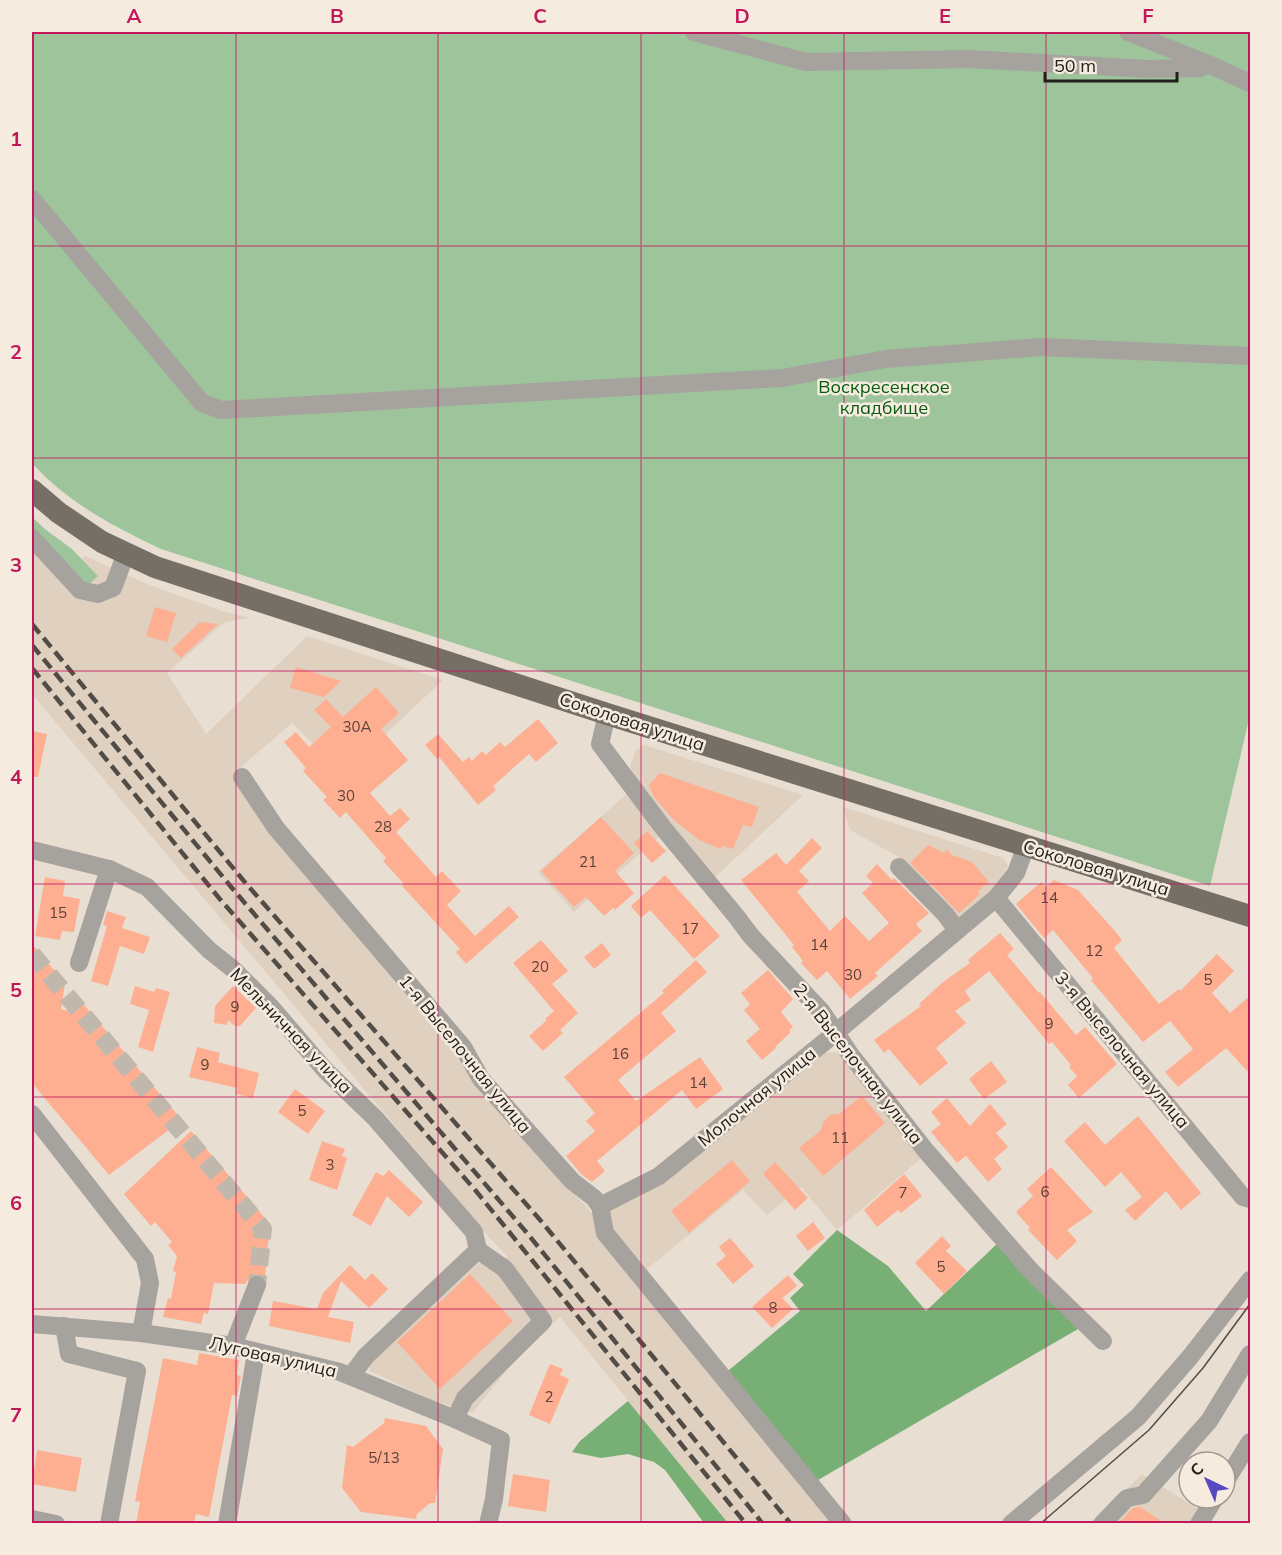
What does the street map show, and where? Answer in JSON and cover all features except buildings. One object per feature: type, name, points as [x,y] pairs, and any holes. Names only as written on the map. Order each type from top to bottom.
[{"type":"main road","name":"Соколовая улица","points":[[32,490],[58,513],[102,542],[155,567],[607,714],[1251,916]]},
{"type":"street","points":[[694,32],[806,62],[969,59],[1149,69],[1200,68],[1206,63]]},
{"type":"street","points":[[1128,32],[1251,83]]},
{"type":"street","points":[[32,199],[202,403],[221,410],[782,378],[886,359],[1041,347],[1251,356]]},
{"type":"street","points":[[32,538],[80,590],[98,594],[113,588],[126,553]]},
{"type":"street","name":"2-я Выселочная улица","points":[[607,714],[600,744],[664,829],[751,936],[822,1012],[850,1054],[926,1151],[1031,1271],[1103,1341]]},
{"type":"street","name":"1-я Выселочная улица","points":[[242,777],[276,828],[463,1047],[480,1078],[572,1181],[594,1198],[600,1206]]},
{"type":"street","name":"Молочная улица","points":[[600,1206],[659,1176],[996,898],[1016,873],[1026,846]]},
{"type":"street","name":"Мельничная улица","points":[[32,850],[109,869],[147,887],[209,950],[233,969],[270,1006],[325,1070],[375,1118],[474,1233],[478,1250]]},
{"type":"street","points":[[898,867],[945,914],[957,930]]},
{"type":"street","points":[[79,963],[109,869]]},
{"type":"street","name":"3-я Выселочная улица","points":[[996,898],[1243,1197],[1251,1199]]},
{"type":"street","points":[[32,1114],[145,1258],[150,1283],[141,1333]]},
{"type":"street","points":[[600,1206],[605,1233],[843,1524]]},
{"type":"street","points":[[351,1376],[366,1356],[478,1250],[505,1269],[543,1321],[465,1398],[455,1419]]},
{"type":"street","points":[[1011,1524],[1138,1417],[1190,1357],[1251,1280]]},
{"type":"street","points":[[233,1346],[256,1285]]},
{"type":"street","name":"Луговая улица","points":[[32,1324],[141,1333],[233,1346],[340,1371],[455,1419],[501,1440],[494,1499],[488,1524]]},
{"type":"street","points":[[64,1326],[69,1354],[137,1371],[109,1524]]},
{"type":"street","points":[[227,1524],[256,1353]]},
{"type":"street","points":[[1102,1524],[1127,1498],[1143,1495],[1209,1422],[1251,1354]]},
{"type":"street","points":[[1237,1464],[1251,1442]]},
{"type":"street","points":[[1199,1524],[1208,1510]]},
{"type":"street","points":[[32,1518],[56,1524]]},
{"type":"shaded area","points":[[32,529],[86,587],[98,576],[82,559],[85,556],[147,584],[225,612],[251,618],[225,622],[167,673],[206,734],[307,636],[443,680],[343,774],[292,723],[233,774],[272,833],[455,1051],[482,1091],[597,1219],[619,1202],[656,1184],[826,1053],[836,1052],[848,1059],[921,1158],[837,1230],[801,1187],[767,1215],[743,1190],[635,1279],[837,1523],[728,1523],[560,1317],[527,1346],[472,1413],[431,1400],[370,1371],[370,1362],[480,1262],[508,1257],[486,1234],[32,694]]},
{"type":"shaded area","points":[[644,745],[803,795],[713,879],[638,785],[630,766],[636,750]]},
{"type":"shaded area","points":[[629,792],[662,834],[574,912],[538,872]]},
{"type":"shaded area","points":[[843,807],[1003,858],[1008,866],[992,891],[957,920],[901,858],[850,830]]},
{"type":"shaded area","points":[[1142,1474],[1177,1496],[1177,1510],[1203,1512],[1196,1523],[1092,1524]]},
{"type":"green space","name":"Воскресенское кладбище","points":[[32,32],[1250,32],[1250,715],[1210,886],[161,549],[76,502],[32,463]]},
{"type":"green space","points":[[32,517],[72,549],[98,576],[86,587],[32,529]]},
{"type":"green space","points":[[837,1230],[888,1266],[926,1311],[998,1243],[1078,1329],[806,1487],[717,1380],[800,1311],[790,1298],[804,1285],[793,1274]]},
{"type":"green space","points":[[628,1401],[728,1523],[704,1523],[665,1470],[654,1462],[628,1454],[601,1458],[572,1452],[580,1441]]},
{"type":"tunnel","points":[[32,954],[263,1229],[257,1285]]},
{"type":"tram line","points":[[1040,1524],[1149,1430],[1203,1368],[1250,1304]]},
{"type":"railway","points":[[32,624],[243,880],[541,1221],[791,1524]]},
{"type":"railway","points":[[32,645],[232,888],[527,1233],[763,1524]]},
{"type":"railway","points":[[32,668],[219,898],[476,1191],[746,1524]]}]
